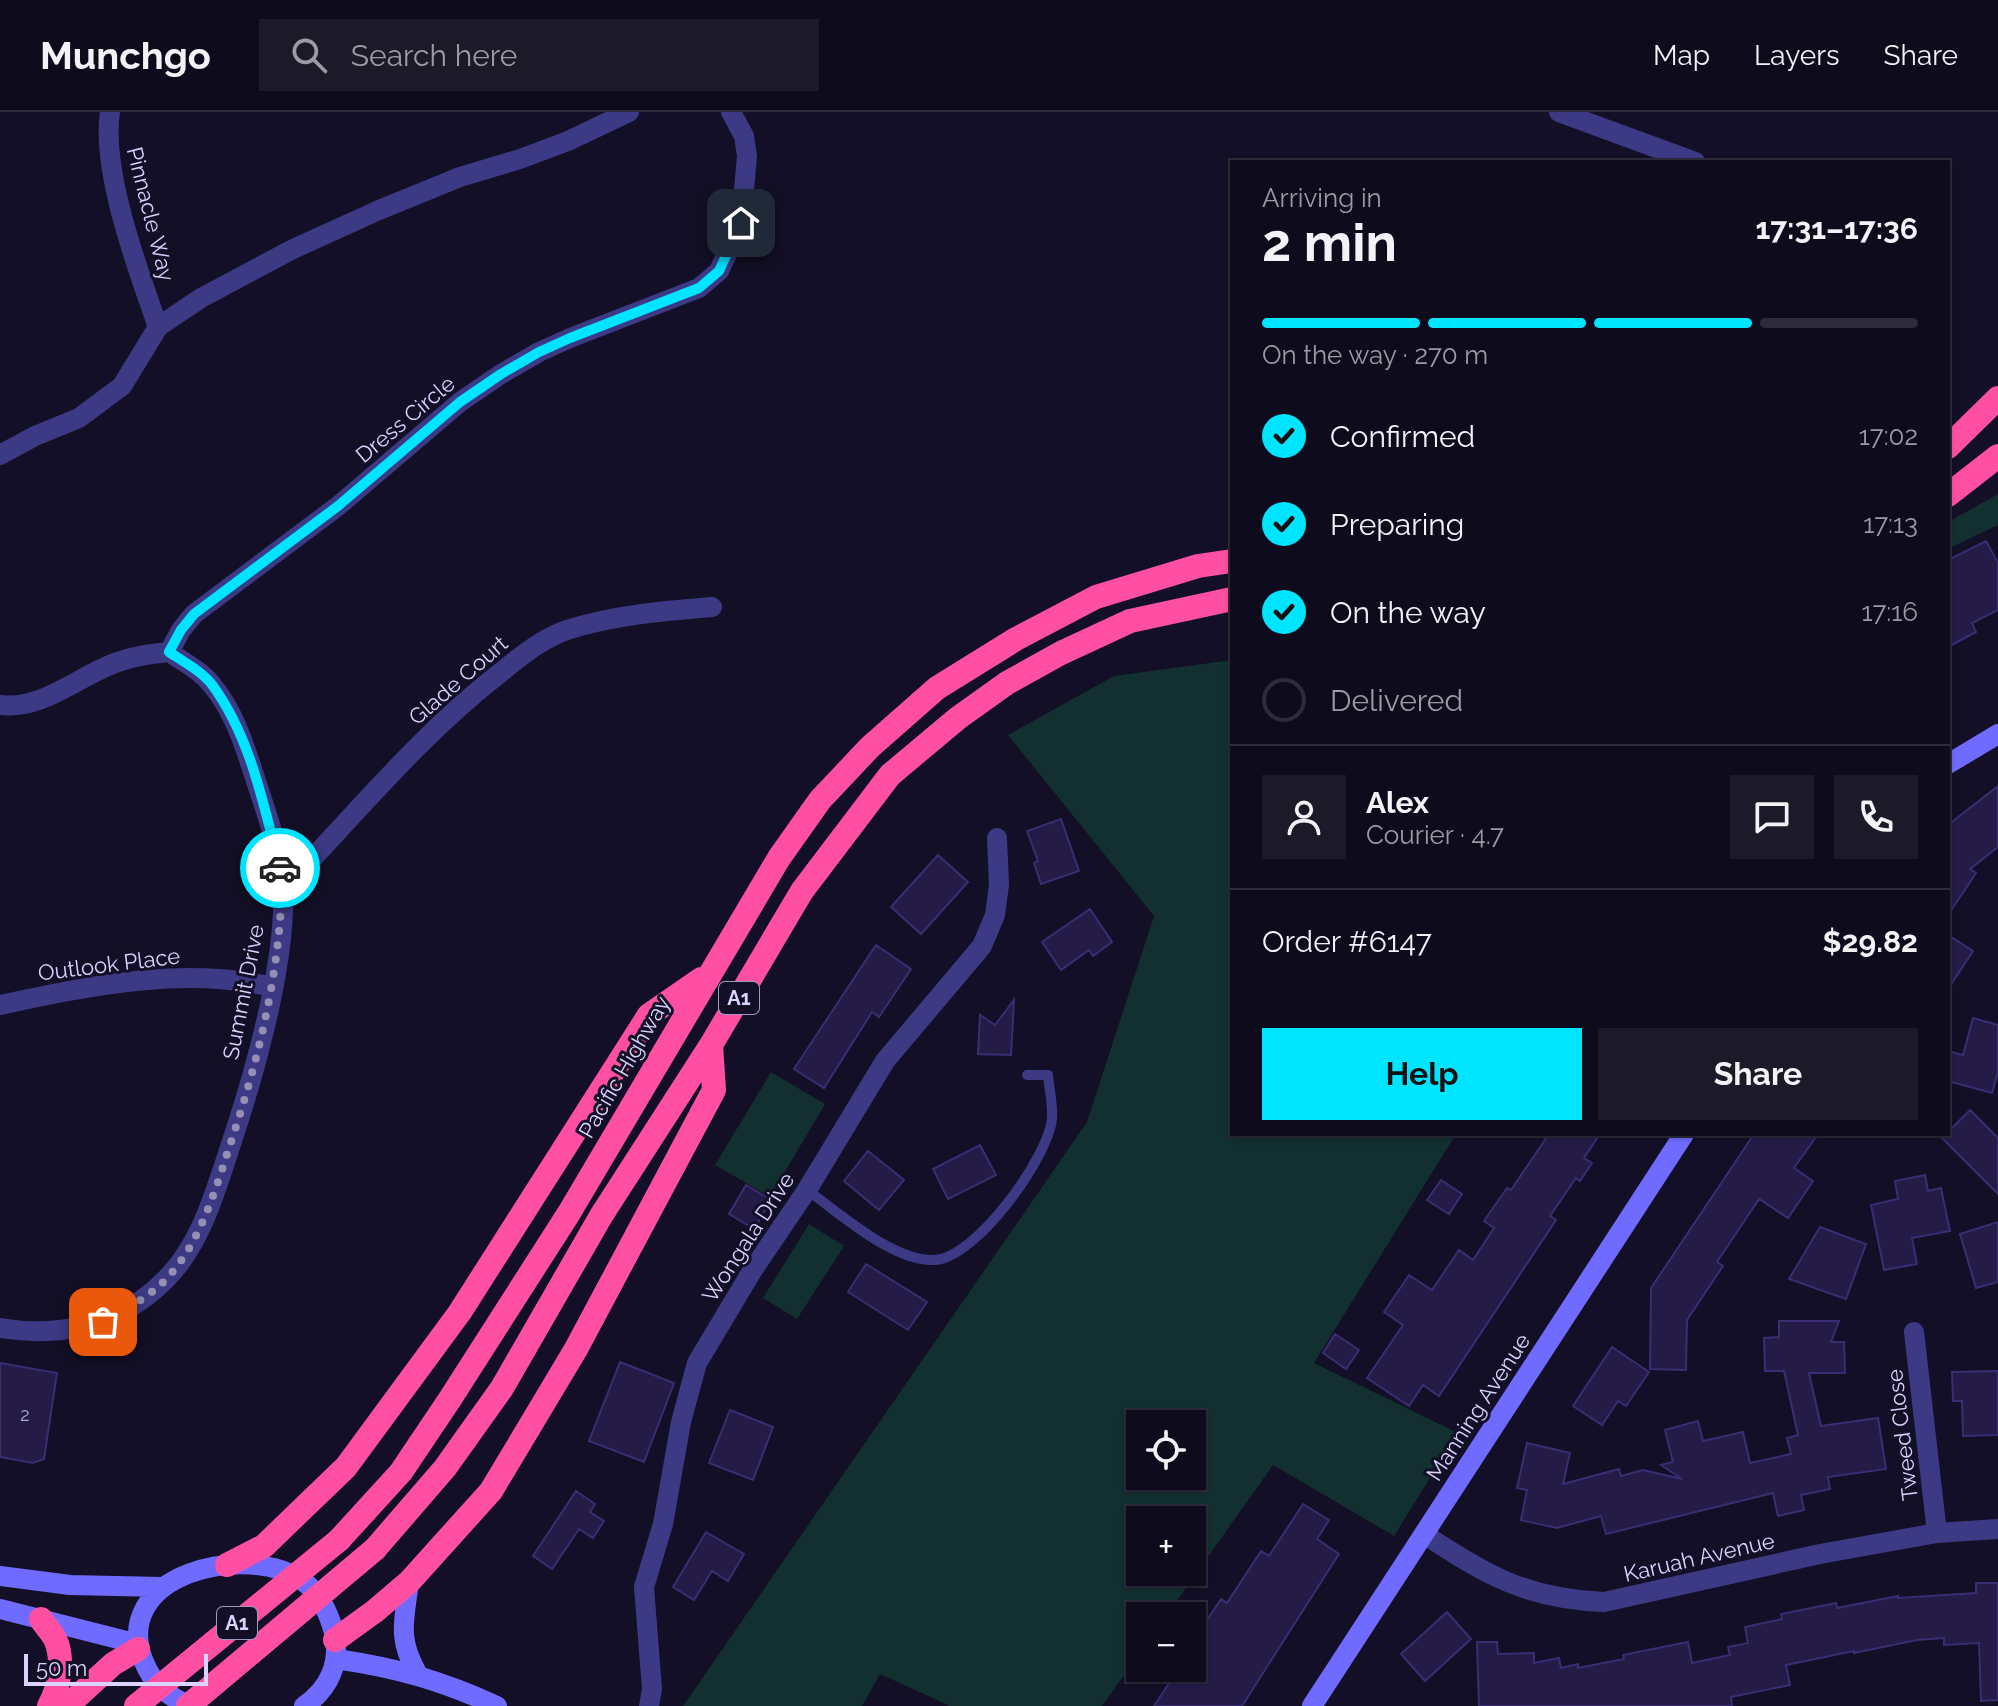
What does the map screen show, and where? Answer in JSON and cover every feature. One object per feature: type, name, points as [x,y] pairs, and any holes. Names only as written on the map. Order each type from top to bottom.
[{"type":"highway","points":[[1950,445],[1998,398]]},
{"type":"highway","points":[[1950,493],[1998,456]]},
{"type":"highway","name":"Pacific Highway","points":[[136,1706],[339,1540],[401,1472],[569,1213],[779,858],[820,800],[870,747],[937,688],[1016,639],[1096,597],[1198,566],[1230,561]]},
{"type":"highway","name":"A1","points":[[189,1706],[375,1549],[445,1468],[502,1388],[601,1216],[711,1045],[802,891],[890,775],[958,718],[1007,683],[1061,653],[1130,621],[1230,599]]},
{"type":"highway","points":[[227,1565],[264,1546],[346,1467],[460,1312],[649,1015],[709,973]]},
{"type":"highway","points":[[335,1649],[409,1582],[491,1491],[576,1349],[714,1090],[711,1045]]},
{"type":"highway","points":[[41,1619],[56,1641],[60,1669],[56,1694],[49,1706]]},
{"type":"highway","points":[[67,1706],[138,1646]]},
{"type":"street","name":"Pinnacle Way","points":[[110,112],[107,133],[114,173],[125,222],[158,327]]},
{"type":"street","points":[[0,455],[79,418],[122,386],[158,327],[201,298],[293,249],[379,210],[460,177],[568,141],[629,112]]},
{"type":"street","name":"Dress Circle","points":[[169,652],[194,614],[338,506],[460,402],[539,352],[699,288],[719,271],[741,223],[745,181],[744,136],[731,112]]},
{"type":"street","points":[[1559,112],[1690,160]]},
{"type":"street","name":"Glade Court","points":[[282,877],[309,862],[405,759],[472,694],[537,644],[565,631],[608,620],[712,607]]},
{"type":"street","points":[[0,705],[44,699],[112,664],[137,655],[169,652]]},
{"type":"street","name":"Summit Drive","points":[[0,1328],[44,1333],[78,1329],[103,1322],[142,1301],[168,1278],[188,1251],[201,1225],[240,1117],[272,987],[281,919],[282,877],[241,737],[213,685],[169,652]]},
{"type":"street","points":[[1950,763],[1998,734]]},
{"type":"street","name":"Wongala Drive","points":[[649,1706],[652,1689],[644,1587],[663,1524],[681,1422],[697,1363],[885,1061],[982,946],[995,915],[999,885],[997,838]]},
{"type":"street","name":"Outlook Place","points":[[0,1005],[84,988],[157,978],[206,977],[243,980],[272,987]]},
{"type":"street","name":"Manning Avenue","points":[[1312,1706],[1683,1136]]},
{"type":"street","name":"Tweed Close","points":[[1914,1332],[1937,1533]]},
{"type":"street","name":"Karuah Avenue","points":[[1424,1534],[1471,1566],[1507,1583],[1568,1600],[1604,1602],[1820,1554],[1937,1533],[1998,1529]]},
{"type":"street","points":[[189,1706],[163,1691],[150,1678],[138,1646],[139,1622],[162,1587],[197,1570],[227,1565],[285,1572],[304,1582],[322,1601],[331,1620],[335,1649],[331,1676],[319,1696],[304,1706]]},
{"type":"street","points":[[0,1576],[70,1585],[162,1587]]},
{"type":"street","points":[[409,1582],[403,1638],[418,1675]]},
{"type":"street","points":[[0,1609],[138,1646]]},
{"type":"street","points":[[335,1649],[451,1685],[497,1706]]},
{"type":"lane","points":[[807,1190],[896,1252],[935,1260],[961,1252],[1001,1212],[1033,1168],[1052,1119],[1048,1075],[1027,1075]]},
{"type":"green space","points":[[1998,494],[1998,525],[1950,548],[1950,521]]},
{"type":"green space","points":[[1230,660],[1230,1136],[1455,1136],[1314,1363],[1458,1433],[1394,1536],[1273,1465],[1206,1560],[1206,1506],[1126,1506],[1126,1586],[1187,1586],[1176,1602],[1126,1602],[1126,1673],[1102,1706],[950,1706],[880,1674],[862,1706],[683,1706],[1087,1122],[1154,916],[1008,735],[1114,676]]},
{"type":"green space","points":[[771,1072],[825,1104],[770,1197],[715,1165]]},
{"type":"green space","points":[[809,1224],[844,1246],[797,1319],[763,1298]]},
{"type":"building","points":[[1986,541],[1998,563],[1998,610],[1972,623],[1976,632],[1950,646],[1950,559]]},
{"type":"building","points":[[1998,786],[1998,847],[1970,869],[1976,873],[1950,912],[1950,823]]},
{"type":"building","points":[[1061,819],[1079,871],[1041,884],[1034,863],[1038,861],[1027,831]]},
{"type":"building","points":[[938,855],[968,882],[921,934],[891,907]]},
{"type":"building","points":[[1090,909],[1112,942],[1093,956],[1089,950],[1061,970],[1042,942]]},
{"type":"building","points":[[1950,936],[1973,951],[1950,986]]},
{"type":"building","points":[[876,945],[911,969],[879,1017],[872,1012],[824,1088],[794,1069]]},
{"type":"building","points":[[1014,1000],[1011,1055],[978,1054],[980,1015],[995,1025]]},
{"type":"building","points":[[1973,1018],[1998,1025],[1998,1072],[1992,1093],[1950,1082],[1950,1052],[1963,1055]]},
{"type":"building","points":[[1970,1110],[1998,1138],[1998,1194],[1942,1138],[1950,1136],[1950,1130]]},
{"type":"building","points":[[1548,1136],[1599,1136],[1584,1158],[1592,1163],[1580,1181],[1576,1178],[1550,1216],[1556,1220],[1439,1396],[1423,1385],[1409,1406],[1367,1378],[1403,1325],[1384,1312],[1409,1275],[1432,1290],[1459,1250],[1473,1260],[1494,1228],[1484,1221],[1507,1188],[1511,1190]]},
{"type":"building","points":[[1753,1136],[1817,1136],[1794,1168],[1813,1181],[1788,1218],[1759,1199],[1717,1262],[1723,1266],[1687,1320],[1686,1370],[1650,1369],[1651,1288]]},
{"type":"building","points":[[980,1145],[996,1175],[948,1199],[933,1169]]},
{"type":"building","points":[[868,1151],[904,1180],[879,1210],[844,1181]]},
{"type":"building","points":[[1925,1175],[1928,1191],[1941,1188],[1950,1231],[1912,1238],[1917,1264],[1884,1270],[1871,1205],[1898,1199],[1895,1181]]},
{"type":"building","points":[[1441,1180],[1462,1194],[1449,1214],[1427,1200]]},
{"type":"building","points":[[746,1185],[771,1200],[754,1229],[729,1214]]},
{"type":"building","points":[[1998,1222],[1998,1282],[1976,1288],[1960,1234]]},
{"type":"building","points":[[1820,1227],[1866,1244],[1846,1299],[1789,1279]]},
{"type":"building","points":[[866,1264],[927,1302],[908,1330],[848,1292]]},
{"type":"building","points":[[1779,1321],[1839,1321],[1831,1342],[1844,1342],[1845,1373],[1809,1373],[1821,1426],[1878,1418],[1886,1469],[1828,1477],[1830,1489],[1801,1495],[1804,1510],[1778,1516],[1773,1493],[1606,1534],[1601,1516],[1557,1528],[1521,1520],[1527,1490],[1517,1488],[1527,1443],[1570,1453],[1563,1484],[1619,1469],[1621,1476],[1643,1470],[1682,1479],[1661,1465],[1673,1462],[1665,1430],[1698,1421],[1703,1441],[1743,1432],[1750,1463],[1791,1454],[1787,1438],[1798,1435],[1784,1371],[1765,1371],[1764,1338],[1779,1337]]},
{"type":"building","points":[[1335,1334],[1359,1350],[1346,1369],[1323,1353]]},
{"type":"building","points":[[1612,1347],[1649,1372],[1626,1406],[1618,1401],[1602,1425],[1573,1406]]},
{"type":"building","points":[[620,1362],[674,1383],[644,1462],[589,1441]]},
{"type":"building","points":[[0,1363],[57,1373],[44,1459],[33,1463],[0,1457]]},
{"type":"building","points":[[1998,1371],[1998,1435],[1963,1436],[1962,1401],[1953,1401],[1952,1372]]},
{"type":"building","points":[[730,1410],[773,1427],[753,1480],[709,1463]]},
{"type":"building","points":[[576,1491],[595,1504],[590,1512],[604,1521],[593,1538],[579,1529],[552,1569],[533,1556]]},
{"type":"building","points":[[1303,1504],[1329,1520],[1317,1539],[1339,1554],[1242,1706],[1154,1706],[1170,1682],[1206,1682],[1206,1622],[1221,1599],[1227,1603],[1261,1551],[1269,1556]]},
{"type":"building","points":[[706,1532],[744,1554],[728,1581],[712,1571],[694,1600],[673,1587]]},
{"type":"building","points":[[1976,1583],[1998,1583],[1998,1700],[1981,1701],[1979,1643],[1944,1645],[1944,1638],[1917,1640],[1786,1665],[1790,1685],[1731,1697],[1732,1706],[1479,1706],[1477,1642],[1497,1642],[1498,1654],[1534,1653],[1534,1663],[1559,1658],[1561,1668],[1578,1664],[1578,1668],[1688,1642],[1692,1663],[1730,1655],[1728,1647],[1748,1643],[1745,1627],[1782,1619],[1781,1614],[1836,1603],[1837,1608],[1898,1596],[1976,1593]]},
{"type":"building","points":[[1447,1612],[1471,1639],[1425,1681],[1401,1654]]},
{"type":"way so far","points":[[103,1322],[142,1301],[168,1278],[188,1251],[201,1225],[240,1117],[264,1025],[278,958],[280,868]]},
{"type":"route","points":[[280,868],[241,737],[213,685],[169,652],[181,630],[194,614],[301,535],[460,402],[501,374],[570,338],[699,288],[719,271],[741,223]]}]
